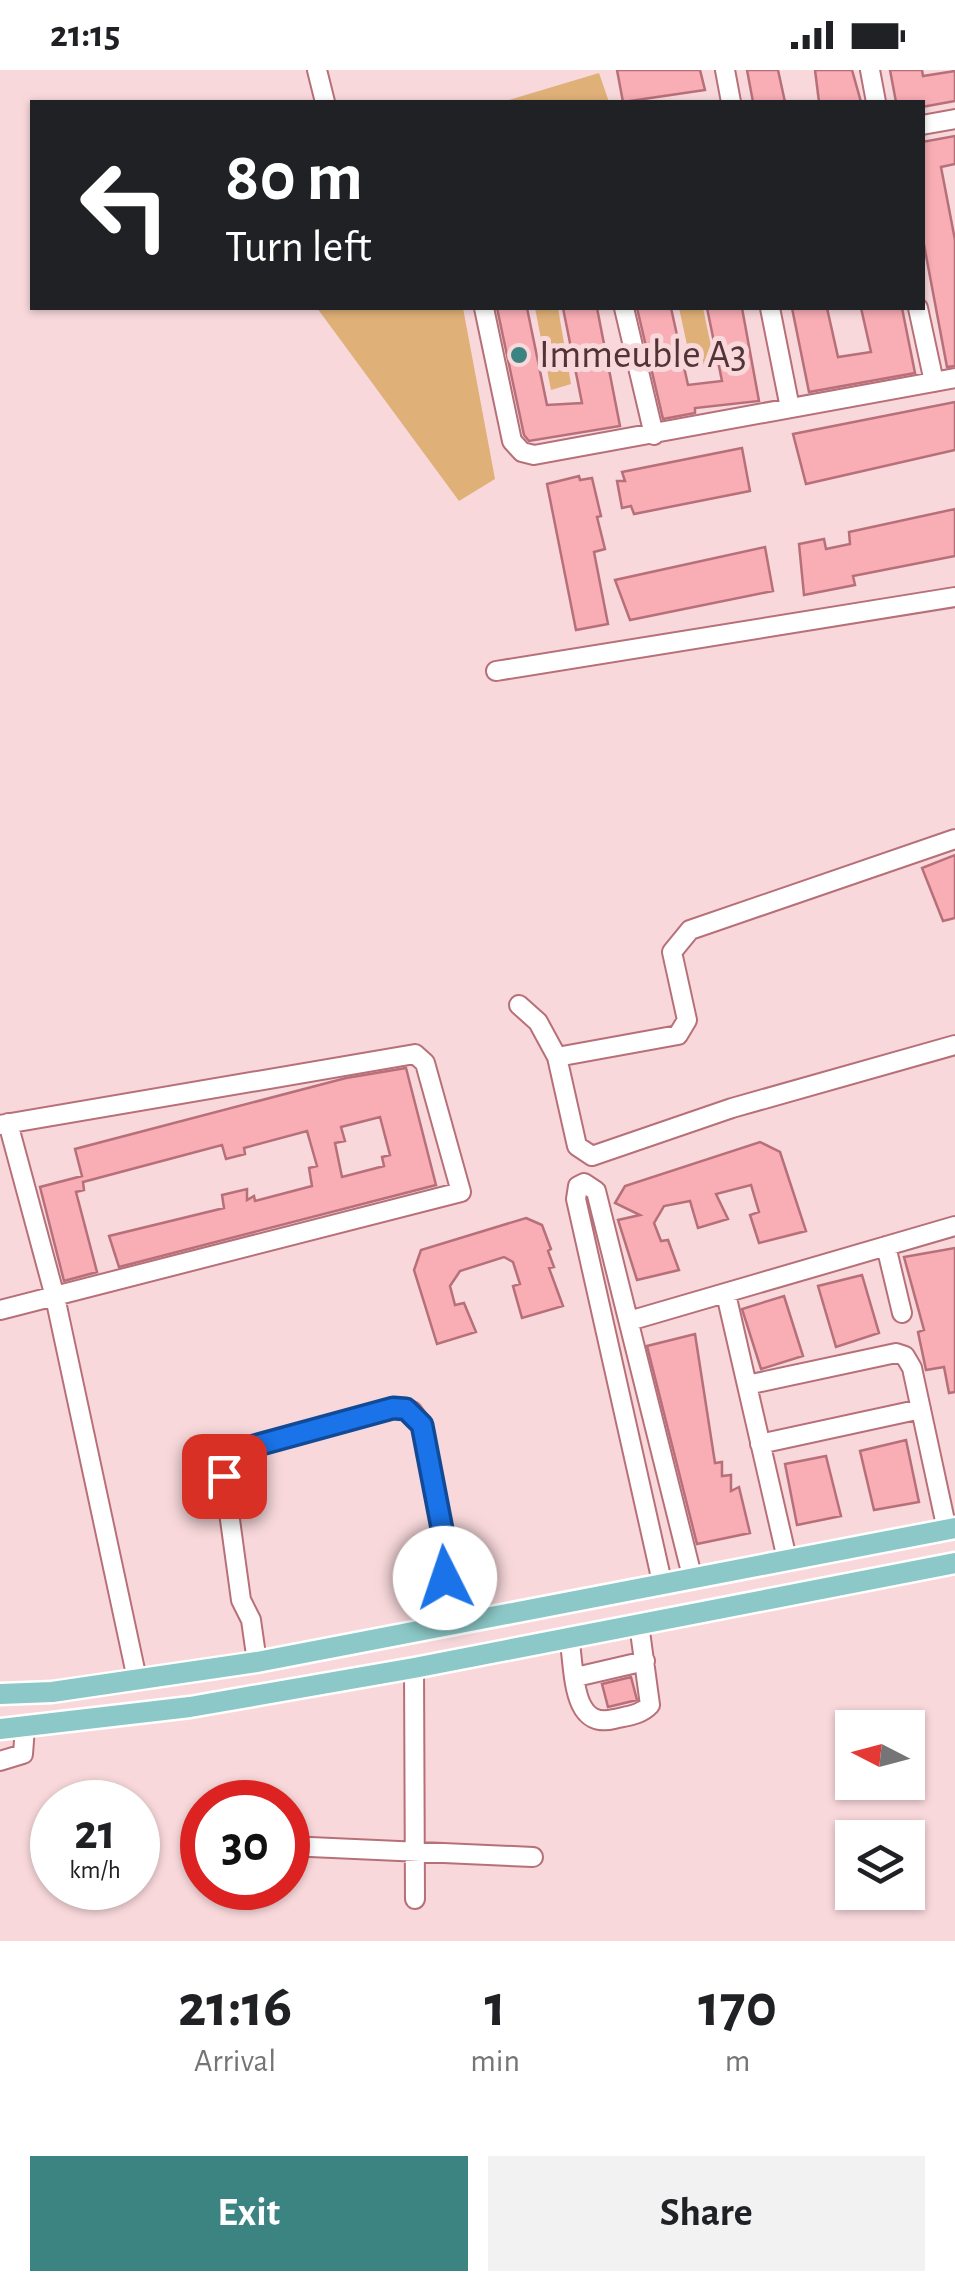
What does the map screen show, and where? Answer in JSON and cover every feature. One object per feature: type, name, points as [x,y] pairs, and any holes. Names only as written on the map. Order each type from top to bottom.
[{"type":"main road","points":[[0,1694],[256,1662],[951,1529]]},
{"type":"main road","points":[[0,1728],[190,1707],[955,1564]]},
{"type":"street","points":[[317,70],[324,100]]},
{"type":"street","points":[[725,70],[731,100]]},
{"type":"street","points":[[870,70],[876,100]]},
{"type":"street","points":[[925,124],[955,118]]},
{"type":"street","points":[[484,310],[512,442],[522,452],[547,454],[955,378]]},
{"type":"street","points":[[624,310],[654,435]]},
{"type":"street","points":[[770,310],[790,408]]},
{"type":"street","points":[[918,310],[934,382]]},
{"type":"street","points":[[496,670],[955,597]]},
{"type":"street","points":[[557,1057],[678,1035],[687,1020],[672,952],[682,936],[698,925],[955,838]]},
{"type":"street","points":[[519,1004],[538,1022],[557,1057],[576,1146],[592,1156],[732,1108],[955,1044]]},
{"type":"street","points":[[0,1310],[55,1297],[461,1192],[424,1063],[415,1054],[4,1124],[55,1297],[136,1679]]},
{"type":"street","points":[[662,1582],[576,1199],[578,1186],[584,1183],[596,1190],[692,1576]]},
{"type":"street","points":[[603,1308],[627,1312],[726,1294],[955,1226]]},
{"type":"street","points":[[886,1246],[902,1313]]},
{"type":"street","points":[[726,1294],[786,1559]]},
{"type":"street","points":[[746,1385],[896,1354],[905,1356],[912,1368],[951,1529]]},
{"type":"street","points":[[256,1662],[251,1620],[241,1600],[224,1476],[236,1451],[393,1408],[412,1412],[422,1425],[448,1560],[442,1591],[448,1626]]},
{"type":"street","points":[[760,1444],[921,1408]]},
{"type":"street","points":[[641,1480],[667,1474]]},
{"type":"street","points":[[426,1564],[431,1579],[442,1591]]},
{"type":"street","points":[[569,1637],[582,1711],[591,1720],[604,1722],[648,1709],[651,1697],[639,1624]]},
{"type":"street","points":[[576,1676],[645,1660]]},
{"type":"street","points":[[414,1668],[415,1899]]},
{"type":"street","points":[[0,1761],[23,1754],[25,1727]]},
{"type":"street","points":[[310,1847],[533,1857]]},
{"type":"shaded area","points":[[599,73],[608,100],[509,100]]},
{"type":"shaded area","points":[[318,310],[463,310],[495,479],[459,501]]},
{"type":"shaded area","points":[[535,310],[558,310],[571,384],[551,390]]},
{"type":"shaded area","points":[[679,310],[703,310],[715,365],[692,368]]},
{"type":"building","points":[[617,70],[700,70],[705,90],[623,100]]},
{"type":"building","points":[[747,70],[778,70],[785,100],[753,100]]},
{"type":"building","points":[[815,70],[852,70],[860,100],[819,100]]},
{"type":"building","points":[[890,70],[922,70],[923,76],[955,71],[955,101],[925,106],[925,100],[896,100]]},
{"type":"building","points":[[955,136],[955,164],[941,167],[955,240],[955,366],[947,367],[925,250],[925,141]]},
{"type":"building","name":"Immeuble A3","points":[[497,310],[527,310],[547,405],[582,403],[563,310],[597,310],[620,426],[529,441],[524,435]]},
{"type":"building","points":[[637,310],[671,310],[688,385],[722,381],[707,310],[742,310],[759,401],[695,408],[695,413],[663,419]]},
{"type":"building","points":[[792,310],[827,310],[838,357],[871,352],[861,310],[902,310],[915,373],[809,392]]},
{"type":"building","points":[[955,402],[955,450],[806,484],[793,434]]},
{"type":"building","points":[[742,448],[750,491],[634,514],[631,506],[622,508],[617,481],[625,481],[622,472]]},
{"type":"building","points":[[579,476],[580,480],[592,478],[601,516],[597,517],[605,549],[594,552],[608,624],[576,630],[547,484]]},
{"type":"building","points":[[955,509],[955,556],[853,576],[855,585],[804,595],[799,544],[824,539],[826,549],[850,544],[849,532]]},
{"type":"building","points":[[765,547],[773,591],[630,620],[615,580]]},
{"type":"building","points":[[955,855],[955,918],[943,921],[922,868]]},
{"type":"building","points":[[406,1068],[436,1185],[119,1267],[109,1236],[224,1208],[222,1195],[247,1189],[247,1200],[254,1196],[255,1201],[312,1186],[309,1168],[317,1166],[307,1131],[244,1148],[245,1154],[226,1159],[222,1145],[83,1182],[84,1190],[76,1192],[97,1272],[64,1281],[40,1187],[82,1176],[75,1149],[346,1078]],"holes":[[[380,1117],[390,1155],[382,1157],[384,1166],[342,1177],[335,1143],[345,1141],[341,1127]]]},
{"type":"building","points":[[760,1142],[780,1152],[806,1231],[759,1243],[750,1215],[759,1212],[751,1185],[716,1194],[728,1219],[698,1228],[690,1201],[664,1206],[654,1223],[661,1241],[668,1240],[679,1270],[637,1280],[618,1220],[640,1215],[615,1203],[625,1186]]},
{"type":"building","points":[[526,1218],[542,1225],[554,1267],[549,1268],[563,1306],[522,1318],[513,1286],[520,1284],[513,1262],[504,1257],[460,1271],[450,1286],[455,1305],[464,1303],[476,1332],[437,1344],[414,1270],[421,1250]]},
{"type":"building","points":[[955,1248],[955,1392],[949,1393],[944,1367],[926,1370],[918,1332],[924,1330],[904,1257]]},
{"type":"building","points":[[862,1275],[879,1333],[836,1347],[818,1286]]},
{"type":"building","points":[[784,1296],[803,1356],[761,1369],[742,1309]]},
{"type":"building","points":[[695,1334],[715,1463],[722,1462],[722,1476],[731,1475],[731,1491],[739,1487],[750,1533],[697,1544],[647,1346]]},
{"type":"building","points":[[906,1440],[919,1502],[874,1510],[860,1451]]},
{"type":"building","points":[[826,1456],[841,1516],[797,1525],[785,1464]]},
{"type":"building","points":[[631,1677],[637,1700],[608,1707],[602,1684]]},
{"type":"place","name":"Immeuble A3","points":[[519,355]]},
{"type":"route","points":[[224,1476],[228,1460],[236,1451],[393,1408],[406,1409],[422,1425],[448,1560],[445,1578]]}]
